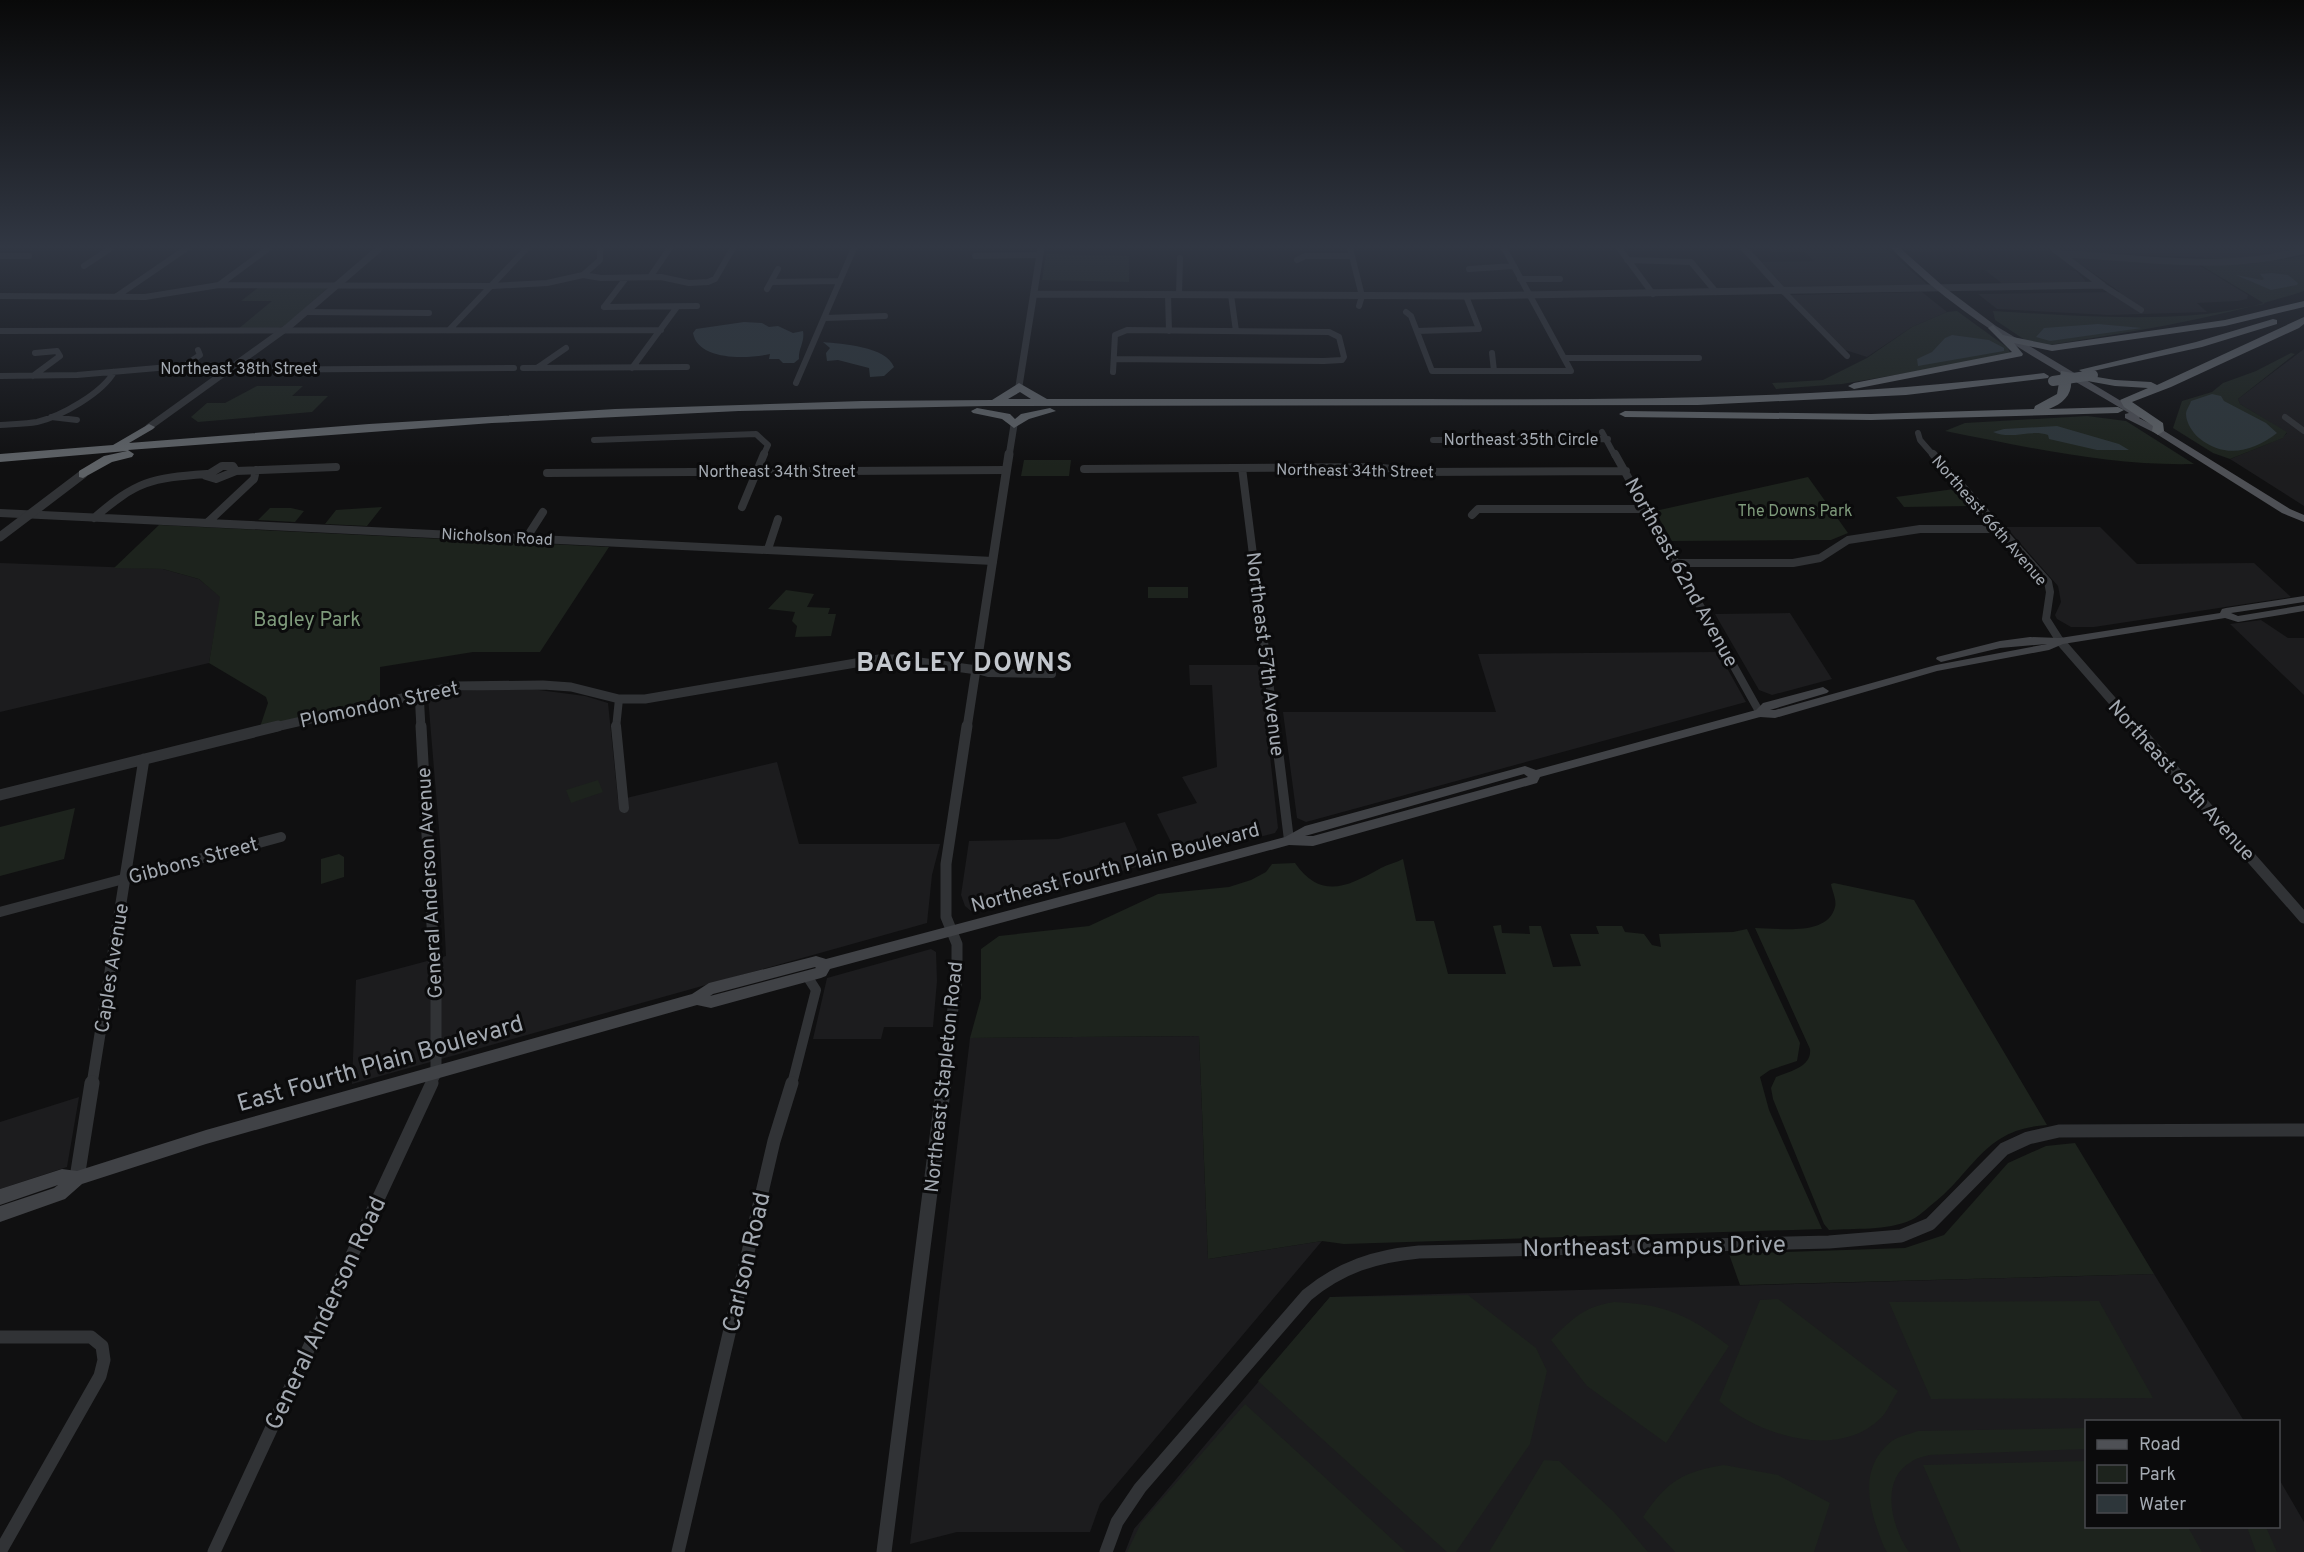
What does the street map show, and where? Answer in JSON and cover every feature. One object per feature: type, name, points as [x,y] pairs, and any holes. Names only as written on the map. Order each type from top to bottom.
[{"type":"highway","points":[[2006,337],[2047,348],[2240,320]]},
{"type":"highway","points":[[1450,409],[1800,405],[1942,395],[2077,375],[2217,348],[2292,320]]},
{"type":"highway","points":[[2158,432],[2159,425],[2128,405],[2126,400],[2179,379],[2295,326],[2300,320]]},
{"type":"highway","points":[[1419,402],[1764,395],[1840,388],[1966,367],[2018,354],[2015,349],[1997,337],[1993,328]]},
{"type":"highway","points":[[2016,412],[2041,408],[2056,402],[2077,375],[2072,358],[2082,347],[2093,342]]},
{"type":"highway","points":[[1966,367],[2017,367],[2135,385],[2157,384],[2179,379]]},
{"type":"highway","points":[[0,464],[546,420],[743,412],[1107,406],[1791,400],[2048,379]]},
{"type":"highway","points":[[983,403],[1008,396],[1019,386],[1028,394],[1041,400],[1107,406]]},
{"type":"highway","points":[[0,458],[157,444],[596,412],[769,405],[983,403],[1450,409],[1791,417],[2118,410]]},
{"type":"highway","points":[[916,410],[992,412],[1006,416],[1014,425],[1025,416],[1039,411],[1107,406]]},
{"type":"highway","points":[[149,427],[142,439],[157,444]]},
{"type":"highway","points":[[95,449],[123,442],[149,427]]},
{"type":"highway","points":[[83,474],[108,459],[141,452]]},
{"type":"highway","points":[[69,458],[86,463],[83,474]]},
{"type":"main road","points":[[1983,320],[2006,337],[2077,375],[2137,415],[2158,432],[2286,511],[2304,519]]},
{"type":"main road","points":[[2077,375],[2079,385],[2144,426],[2158,432]]},
{"type":"main road","points":[[2286,511],[2289,518],[2304,528]]},
{"type":"main road","name":"Northeast Fourth Plain Boulevard","points":[[2225,615],[2226,611],[2304,598]]},
{"type":"main road","name":"Northeast Fourth Plain Boulevard","points":[[951,930],[1289,840],[1313,841],[1533,780],[1535,774],[1760,713],[1775,714],[1920,672],[2049,647],[2060,641],[2225,615],[2238,619],[2304,608]]},
{"type":"main road","name":"East Fourth Plain Boulevard","points":[[697,999],[711,1002],[807,976],[821,972],[825,966],[951,930]]},
{"type":"main road","name":"East Fourth Plain Boulevard","points":[[0,1214],[59,1194],[77,1178],[206,1137],[697,999],[709,989],[816,961],[825,966]]},
{"type":"main road","name":"East Fourth Plain Boulevard","points":[[0,1197],[62,1176],[77,1178]]},
{"type":"street","points":[[149,427],[296,320]]},
{"type":"street","points":[[450,329],[458,320]]},
{"type":"street","points":[[632,368],[668,320]]},
{"type":"street","points":[[796,383],[824,320]]},
{"type":"street","points":[[1019,386],[1030,320]]},
{"type":"street","points":[[1169,320],[1169,331]]},
{"type":"street","points":[[1235,320],[1236,331]]},
{"type":"street","points":[[1413,320],[1432,371],[1571,371],[1542,320]]},
{"type":"street","points":[[1417,331],[1479,329],[1476,320]]},
{"type":"street","points":[[1813,320],[1847,356]]},
{"type":"street","points":[[0,331],[661,330]]},
{"type":"street","points":[[1113,372],[1115,335],[1120,331],[1335,333],[1340,337],[1344,357],[1342,360],[1263,364],[1114,359]]},
{"type":"street","points":[[537,368],[566,348]]},
{"type":"street","points":[[184,366],[200,355],[198,350]]},
{"type":"street","points":[[33,376],[61,354],[51,351],[35,353]]},
{"type":"street","points":[[1492,353],[1494,371]]},
{"type":"street","points":[[1564,358],[1699,358]]},
{"type":"street","name":"Northeast 38th Street","points":[[0,376],[114,372],[184,366],[229,370],[513,368]]},
{"type":"street","points":[[523,368],[687,367]]},
{"type":"street","points":[[0,425],[36,422],[51,417],[100,390],[107,384],[114,372]]},
{"type":"street","points":[[51,417],[77,420]]},
{"type":"street","points":[[2285,417],[2304,431]]},
{"type":"street","name":"Northeast Stapleton Road","points":[[884,1552],[957,978],[957,944],[946,917],[946,864],[1014,425]]},
{"type":"street","name":"Northeast 66th Avenue","points":[[1918,433],[1920,440],[2048,582],[2052,594],[2046,615],[2048,623],[2060,641]]},
{"type":"street","points":[[594,440],[756,434],[768,445],[742,507]]},
{"type":"street","name":"Northeast 35th Circle","points":[[1433,440],[1605,436]]},
{"type":"street","name":"Northeast 62nd Avenue","points":[[1605,436],[1760,713]]},
{"type":"street","points":[[94,518],[134,486],[160,478],[207,474],[215,468],[228,465],[236,467],[236,471]]},
{"type":"street","points":[[207,474],[207,478],[216,479],[236,471],[336,467]]},
{"type":"street","name":"Northeast 34th Street","points":[[1084,469],[1385,467],[1419,472],[1626,471]]},
{"type":"street","name":"Northeast 57th Avenue","points":[[1242,468],[1289,840]]},
{"type":"street","points":[[207,523],[254,478],[256,470]]},
{"type":"street","name":"Northeast 34th Street","points":[[548,473],[1006,470]]},
{"type":"street","points":[[0,537],[83,474]]},
{"type":"street","points":[[1472,515],[1478,509],[1647,509]]},
{"type":"street","points":[[528,537],[543,512]]},
{"type":"street","name":"Nicholson Road","points":[[0,513],[993,561]]},
{"type":"street","points":[[768,549],[778,519]]},
{"type":"street","points":[[1677,563],[1793,563],[1820,558],[1848,540],[1920,529],[2000,529]]},
{"type":"street","name":"Northeast 65th Avenue","points":[[2060,641],[2304,918]]},
{"type":"street","name":"Plomondon Street","points":[[0,795],[419,692],[455,686],[517,683],[571,687],[619,699],[674,695],[879,659],[898,659],[976,670]]},
{"type":"street","points":[[976,670],[988,673],[1052,674]]},
{"type":"street","name":"General Anderson Avenue","points":[[419,692],[435,989],[436,1074]]},
{"type":"street","points":[[619,699],[616,726],[624,808]]},
{"type":"street","name":"Caples Avenue","points":[[77,1178],[144,759]]},
{"type":"street","name":"Gibbons Street","points":[[0,912],[281,837]]},
{"type":"street","name":"Carlson Road","points":[[678,1552],[774,1141],[795,1074],[816,990],[807,976]]},
{"type":"street","name":"General Anderson Road","points":[[214,1552],[436,1074]]},
{"type":"street","name":"Northeast Campus Drive","points":[[1106,1552],[1117,1522],[1140,1488],[1306,1295],[1330,1275],[1380,1256],[1419,1252],[1829,1242],[1901,1236],[1930,1224],[2004,1149],[2028,1138],[2059,1131],[2304,1130]]},
{"type":"street","points":[[0,1337],[91,1337],[102,1346],[104,1360],[100,1376],[0,1552]]},
{"type":"shaded area","points":[[1815,320],[1927,320],[1912,327],[1867,357],[1842,349]]},
{"type":"shaded area","points":[[2304,349],[2304,506],[2230,459],[2282,438],[2287,433],[2240,404],[2238,399]]},
{"type":"shaded area","points":[[2006,527],[2100,527],[2137,564],[2254,563],[2291,597],[2094,627],[2071,627],[2057,619],[2055,615],[2061,602],[2058,586]]},
{"type":"shaded area","points":[[0,563],[163,569],[199,579],[221,597],[209,663],[0,712]]},
{"type":"shaded area","points":[[1790,613],[1832,679],[1772,695],[1759,690],[1715,614]]},
{"type":"shaded area","points":[[2261,620],[2288,638],[2304,638],[2304,695],[2230,624]]},
{"type":"shaded area","points":[[1718,652],[1746,702],[1306,822],[1297,818],[1283,712],[1496,712],[1478,654]]},
{"type":"shaded area","points":[[1189,665],[1260,665],[1278,828],[1275,833],[1179,858],[1157,814],[1197,803],[1182,777],[1217,767],[1212,685],[1190,685]]},
{"type":"shaded area","points":[[523,688],[585,696],[608,703],[618,800],[777,762],[799,844],[940,844],[932,875],[927,923],[352,1084],[356,980],[446,956],[440,841],[428,697],[454,691]]},
{"type":"shaded area","points":[[1125,822],[1144,865],[971,911],[965,906],[961,895],[969,841],[1058,839]]},
{"type":"shaded area","points":[[931,949],[936,952],[937,981],[933,1027],[884,1027],[881,1039],[813,1039],[827,978]]},
{"type":"shaded area","points":[[1199,1036],[1208,1259],[1322,1241],[1100,1504],[1090,1532],[957,1532],[910,1544],[970,1038]]},
{"type":"shaded area","points":[[79,1097],[67,1167],[0,1189],[0,1122]]},
{"type":"shaded area","points":[[2154,1274],[2243,1420],[2085,1420],[2085,1528],[2280,1528],[2280,1481],[2304,1522],[2304,1552],[1125,1552],[1134,1529],[1330,1297]]},
{"type":"green space","points":[[248,320],[291,320],[285,326],[274,329],[238,329]]},
{"type":"green space","points":[[1927,320],[1970,320],[2008,348],[2010,353],[2001,357],[1842,384],[1776,389],[1772,383],[1823,380],[1867,358],[1912,327]]},
{"type":"green space","points":[[1996,320],[2192,320],[2043,346],[2028,342]]},
{"type":"green space","points":[[2291,353],[2295,354],[2238,399],[2240,404],[2287,432],[2283,438],[2230,459],[2213,453],[2173,428],[2182,401],[2212,392],[2223,383],[2256,371]]},
{"type":"green space","points":[[257,386],[303,386],[292,396],[328,396],[312,412],[198,422],[191,417],[207,403],[225,403]]},
{"type":"green space","points":[[2087,416],[2126,421],[2194,464],[2099,459],[1945,431],[1965,423]]},
{"type":"green space","points":[[1024,460],[1071,460],[1069,476],[1021,476]]},
{"type":"green space","name":"The Downs Park","points":[[1808,477],[1848,533],[1831,540],[1672,541],[1655,511]]},
{"type":"green space","points":[[1954,489],[1970,506],[1904,507],[1896,497]]},
{"type":"green space","points":[[382,507],[367,526],[325,524],[336,510]]},
{"type":"green space","points":[[270,508],[291,508],[304,511],[295,522],[258,520]]},
{"type":"green space","name":"Bagley Park","points":[[159,525],[609,547],[540,652],[473,652],[380,667],[380,697],[260,727],[268,703],[266,697],[209,663],[220,597],[199,579],[163,569],[114,568]]},
{"type":"green space","points":[[1148,587],[1188,587],[1188,598],[1148,598]]},
{"type":"green space","points":[[786,590],[814,594],[807,607],[830,608],[828,614],[836,614],[831,636],[795,637],[797,626],[792,621],[795,612],[768,609]]},
{"type":"green space","points":[[598,780],[603,792],[571,803],[566,790]]},
{"type":"green space","points":[[75,808],[64,859],[0,876],[0,827]]},
{"type":"green space","points":[[339,854],[344,857],[344,877],[321,884],[321,859]]},
{"type":"green space","points":[[1403,859],[1416,921],[1434,921],[1448,974],[1506,974],[1493,926],[1501,925],[1502,933],[1530,934],[1529,926],[1541,926],[1553,967],[1581,966],[1570,934],[1599,934],[1596,926],[1622,926],[1625,932],[1644,934],[1652,945],[1661,947],[1659,934],[1733,932],[1747,929],[1800,1043],[1797,1061],[1770,1070],[1760,1077],[1769,1110],[1822,1229],[1344,1244],[1322,1241],[1208,1259],[1199,1036],[970,1038],[981,998],[981,949],[999,936],[1089,926],[1158,894],[1229,887],[1251,880],[1266,872],[1272,864],[1295,863],[1305,875],[1315,882],[1335,887],[1346,885]]},
{"type":"green space","points":[[1831,884],[1914,900],[2047,1125],[2025,1128],[1993,1143],[1945,1193],[1921,1214],[1902,1224],[1892,1226],[1829,1230],[1824,1224],[1773,1099],[1771,1088],[1776,1077],[1808,1060],[1810,1049],[1755,928],[1801,929],[1823,923],[1830,917],[1835,907]]},
{"type":"green space","points":[[2075,1143],[2154,1274],[1740,1285],[1729,1254],[1905,1248],[1944,1235],[2008,1163],[2046,1146]]},
{"type":"green space","points":[[1468,1295],[1536,1348],[1547,1371],[1530,1444],[1456,1552],[1447,1552],[1258,1381],[1330,1297]]},
{"type":"green space","points":[[1778,1299],[1898,1391],[1881,1418],[1863,1431],[1843,1438],[1821,1440],[1798,1438],[1776,1433],[1755,1424],[1719,1401],[1760,1300]]},
{"type":"green space","points":[[2099,1301],[2153,1398],[1931,1399],[1889,1302]]},
{"type":"green space","points":[[1614,1302],[1648,1305],[1676,1313],[1701,1326],[1729,1346],[1666,1443],[1587,1386],[1551,1340],[1586,1310]]},
{"type":"green space","points":[[1245,1404],[1406,1552],[1127,1552],[1141,1523]]},
{"type":"green space","points":[[2085,1428],[2085,1449],[1929,1455],[1913,1461],[1901,1470],[1892,1492],[1894,1518],[1909,1552],[1887,1552],[1874,1520],[1869,1491],[1870,1478],[1881,1452],[1892,1441],[1918,1431]]},
{"type":"green space","points":[[1544,1460],[1559,1461],[1614,1512],[1648,1552],[1489,1552]]},
{"type":"green space","points":[[2085,1461],[2085,1528],[2189,1528],[2202,1552],[1961,1552],[1923,1465]]},
{"type":"green space","points":[[1724,1465],[1778,1475],[1830,1503],[1814,1552],[1675,1552],[1643,1517],[1660,1495],[1677,1480],[1697,1471]]},
{"type":"green space","points":[[2247,1528],[2266,1528],[2277,1552],[2256,1552]]},
{"type":"water","points":[[744,322],[762,323],[769,327],[778,326],[793,333],[803,331],[799,359],[794,363],[783,363],[779,359],[769,359],[770,354],[749,357],[725,356],[704,349],[697,342],[693,333],[696,329]]},
{"type":"water","points":[[2098,324],[2142,328],[2050,341],[2036,337],[2044,328]]},
{"type":"water","points":[[1952,335],[1989,340],[2004,348],[2004,351],[1918,366],[1917,359],[1932,352],[1945,338]]},
{"type":"water","points":[[823,342],[873,350],[889,360],[894,367],[884,376],[870,377],[869,368],[838,360],[827,361],[826,353],[830,348]]},
{"type":"water","points":[[2212,394],[2221,396],[2224,401],[2266,423],[2277,433],[2258,445],[2238,451],[2219,449],[2209,445],[2192,431],[2186,414],[2191,401]]},
{"type":"water","points":[[2057,426],[2119,444],[2129,450],[2097,450],[2049,439],[2048,435],[2041,433],[2007,435],[1993,432],[2004,429]]},
{"type":"district","name":"BAGLEY DOWNS","points":[[965,662]]}]
